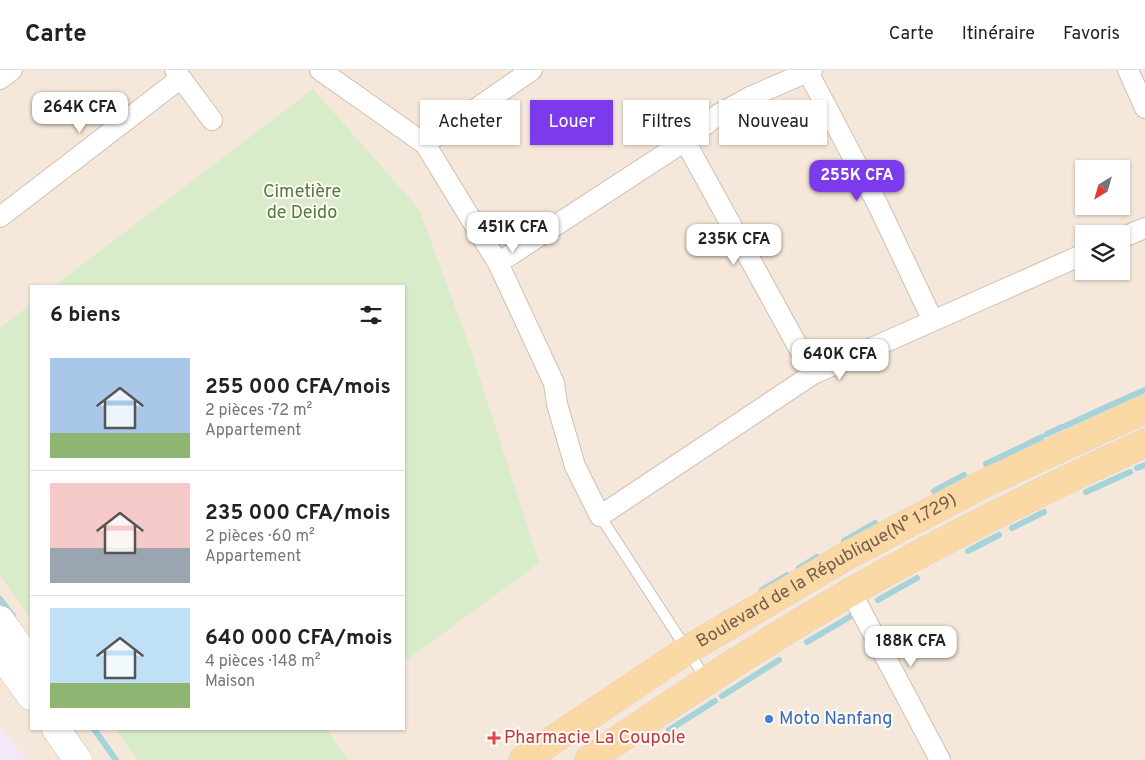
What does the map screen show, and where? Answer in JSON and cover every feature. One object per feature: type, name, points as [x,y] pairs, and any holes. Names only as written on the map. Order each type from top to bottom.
[{"type":"main road","name":"Boulevard de la République(N° 1.729)","points":[[523,760],[687,650],[856,550],[987,482],[1145,409]]},
{"type":"main road","name":"Boulevard de la République(N° 1.729)","points":[[589,760],[707,680],[851,592],[1054,485],[1145,443]]},
{"type":"main road","points":[[0,620],[30,662]]},
{"type":"main road","points":[[0,653],[30,695]]},
{"type":"main road","points":[[57,730],[78,760]]},
{"type":"main road","points":[[78,730],[98,760]]},
{"type":"street","points":[[0,79],[12,70]]},
{"type":"street","points":[[320,70],[420,140]]},
{"type":"street","points":[[489,100],[532,70]]},
{"type":"street","points":[[1128,70],[1145,108]]},
{"type":"street","points":[[709,122],[719,114],[750,97],[810,71],[878,205],[932,319]]},
{"type":"street","points":[[0,217],[178,74],[212,120]]},
{"type":"street","points":[[426,145],[498,263],[554,383],[557,404],[575,466],[600,516],[813,374],[932,319],[1075,258]]},
{"type":"street","points":[[498,263],[679,145]]},
{"type":"street","points":[[687,145],[813,374]]},
{"type":"street","points":[[1130,234],[1145,228]]},
{"type":"street","points":[[851,592],[940,760]]},
{"type":"lane","points":[[600,516],[707,680]]},
{"type":"shaded area","points":[[0,70],[1145,70],[1145,760],[0,760]]},
{"type":"shaded area","points":[[0,727],[27,760],[0,760]]},
{"type":"green space","name":"Cimetière de Deido","points":[[313,89],[419,209],[471,350],[539,563],[405,661],[405,285],[55,285]]},
{"type":"green space","points":[[30,305],[30,617],[0,576],[0,328]]},
{"type":"green space","points":[[116,730],[327,730],[348,760],[138,760]]},
{"type":"waterway","points":[[1124,399],[1145,390]]},
{"type":"waterway","points":[[1065,426],[1122,400]]},
{"type":"waterway","points":[[1047,434],[1062,427]]},
{"type":"waterway","points":[[986,464],[1042,437]]},
{"type":"waterway","points":[[1137,468],[1145,465]]},
{"type":"waterway","points":[[1086,492],[1130,472]]},
{"type":"waterway","points":[[934,491],[964,475]]},
{"type":"waterway","points":[[1012,528],[1044,512]]},
{"type":"waterway","points":[[844,541],[875,523]]},
{"type":"waterway","points":[[968,551],[999,535]]},
{"type":"waterway","points":[[799,568],[817,557]]},
{"type":"waterway","points":[[762,590],[787,575]]},
{"type":"waterway","points":[[878,600],[917,578]]},
{"type":"waterway","points":[[0,599],[13,616]]},
{"type":"waterway","points":[[807,642],[858,612]]},
{"type":"waterway","points":[[722,696],[779,660]]},
{"type":"waterway","points":[[669,730],[715,701]]},
{"type":"waterway","points":[[95,730],[116,760]]},
{"type":"place","name":"Moto Nanfang","points":[[769,719]]},
{"type":"place","name":"Pharmacie La Coupole","points":[[494,738]]}]
